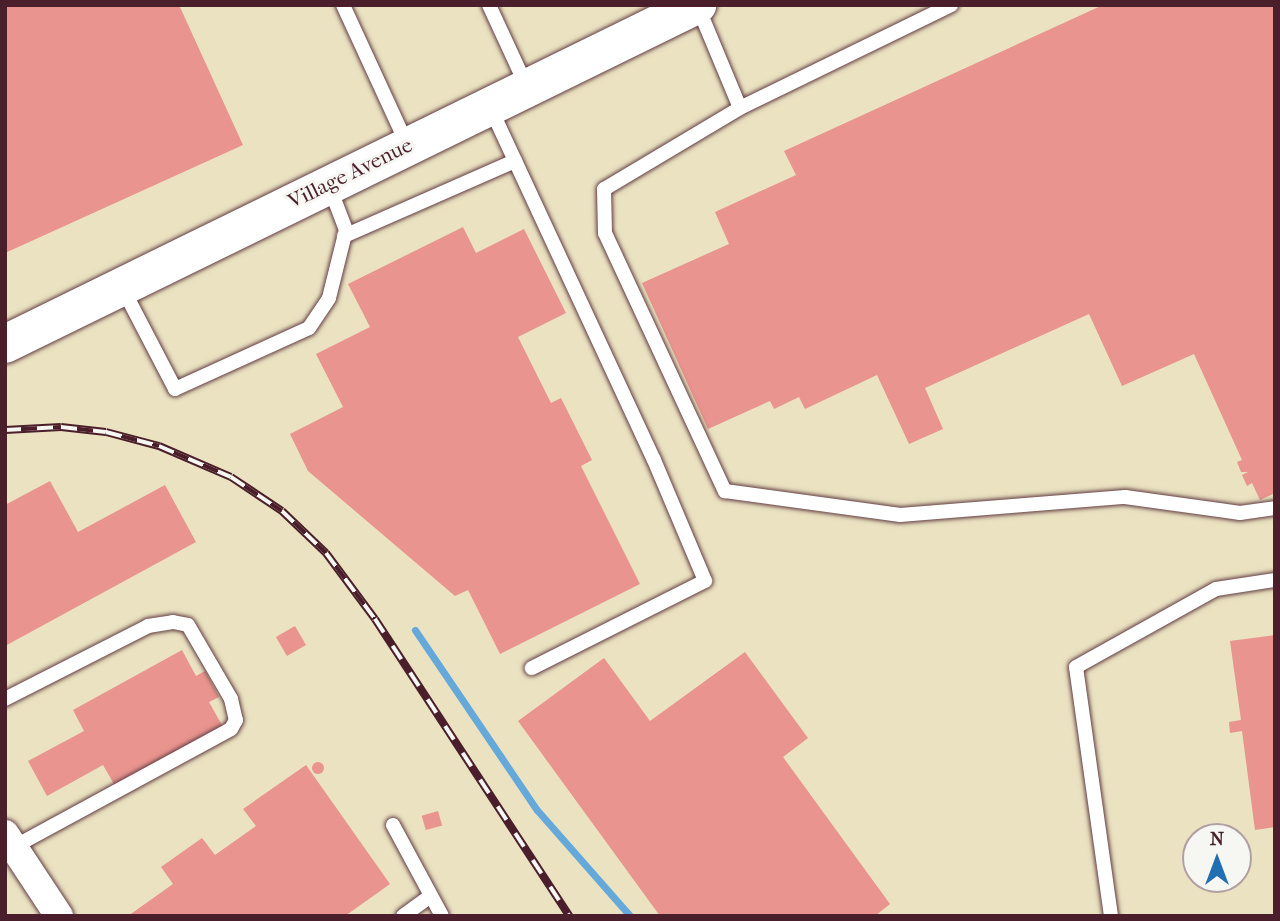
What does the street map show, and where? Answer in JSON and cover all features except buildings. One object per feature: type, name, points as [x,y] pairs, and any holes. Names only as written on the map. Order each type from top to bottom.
[{"type":"street","name":"Village Avenue","points":[[5,344],[407,144],[698,5]]},
{"type":"street","points":[[10,841],[60,916]]},
{"type":"lane","points":[[343,5],[407,144]]},
{"type":"lane","points":[[489,5],[527,87]]},
{"type":"lane","points":[[698,5],[740,108]]},
{"type":"lane","points":[[951,5],[740,108],[604,189],[605,233],[725,491],[900,515],[1125,497],[1240,513],[1275,508]]},
{"type":"lane","points":[[489,105],[705,582],[533,668]]},
{"type":"lane","points":[[344,236],[515,160]]},
{"type":"lane","points":[[122,286],[176,389],[309,328],[329,298],[344,236],[344,218],[328,184]]},
{"type":"lane","points":[[1111,916],[1076,667],[1216,589],[1275,580]]},
{"type":"lane","points":[[5,699],[148,626],[173,622],[188,625],[232,699],[236,720],[231,729],[10,841]]},
{"type":"lane","points":[[393,825],[442,916]]},
{"type":"lane","points":[[402,916],[431,895]]},
{"type":"waterway","points":[[415,630],[537,810],[630,916]]},
{"type":"railway","points":[[5,430],[61,427],[106,432],[159,446],[231,477],[282,511],[326,553],[375,619],[569,916]]}]
